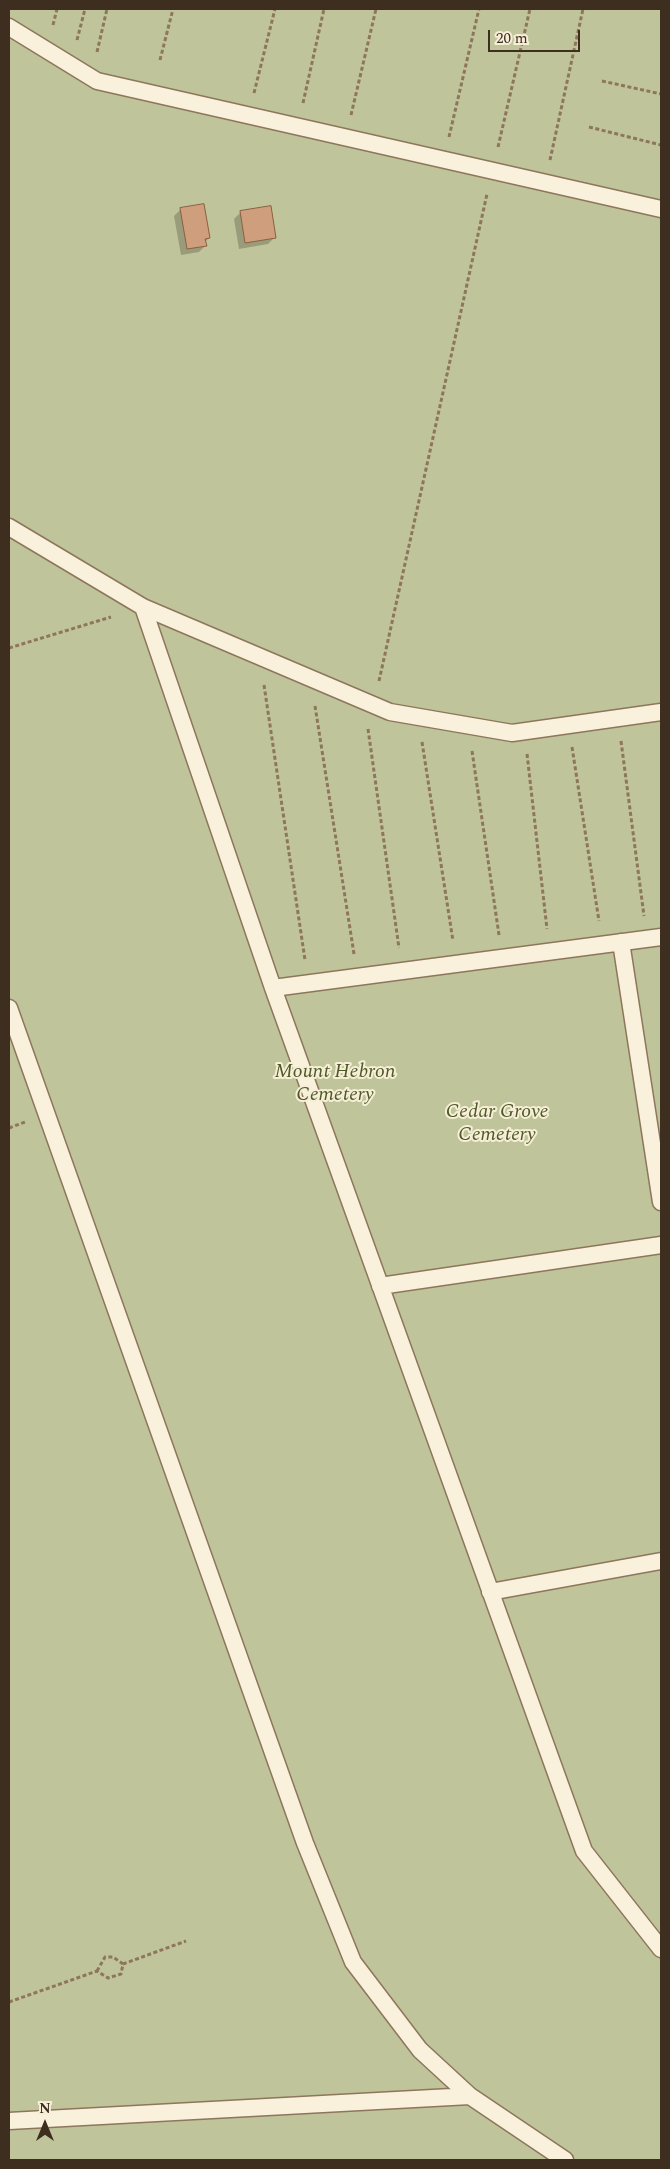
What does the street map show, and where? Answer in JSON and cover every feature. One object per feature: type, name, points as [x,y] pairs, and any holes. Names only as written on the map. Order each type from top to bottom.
[{"type":"lane","points":[[9,27],[97,81],[661,209]]},
{"type":"lane","points":[[9,527],[142,607],[390,712],[512,733],[661,712]]},
{"type":"lane","points":[[142,607],[273,988],[584,1851],[661,1949]]},
{"type":"lane","points":[[273,988],[654,938]]},
{"type":"lane","points":[[621,942],[661,1202]]},
{"type":"lane","points":[[9,1008],[305,1843],[353,1962],[420,2050],[470,2096],[565,2160]]},
{"type":"lane","points":[[380,1286],[661,1245]]},
{"type":"lane","points":[[490,1592],[661,1561]]},
{"type":"lane","points":[[9,2120],[470,2096]]},
{"type":"path","points":[[51,33],[57,9]]},
{"type":"path","points":[[76,44],[85,9]]},
{"type":"path","points":[[96,53],[107,9]]},
{"type":"path","points":[[160,60],[173,9]]},
{"type":"path","points":[[248,115],[275,9]]},
{"type":"path","points":[[298,126],[324,9]]},
{"type":"path","points":[[346,138],[376,9]]},
{"type":"path","points":[[444,159],[480,9]]},
{"type":"path","points":[[402,971],[369,703],[530,9]]},
{"type":"path","points":[[545,182],[584,9]]},
{"type":"path","points":[[602,80],[661,94]]},
{"type":"path","points":[[589,127],[661,145]]},
{"type":"path","points":[[9,648],[142,607]]},
{"type":"path","points":[[260,657],[308,984]]},
{"type":"path","points":[[311,678],[357,977]]},
{"type":"path","points":[[418,717],[457,963]]},
{"type":"path","points":[[618,718],[654,938]]},
{"type":"path","points":[[468,725],[503,958]]},
{"type":"path","points":[[568,725],[602,944]]},
{"type":"path","points":[[524,731],[550,952]]},
{"type":"path","points":[[123,1964],[186,1941]]},
{"type":"path","points":[[9,2002],[97,1971],[105,1957],[113,1957],[123,1964]]},
{"type":"path","points":[[97,1971],[108,1978],[121,1974],[123,1964]]},
{"type":"green space","name":"Mount Hebron Cemetery","points":[[9,9],[661,9],[661,2160],[9,2160]]},
{"type":"building","points":[[204,204],[210,238],[205,239],[207,246],[187,249],[180,208]]},
{"type":"building","points":[[271,206],[276,238],[245,243],[240,211]]},
{"type":"park label","name":"Cedar Grove Cemetery","points":[[497,1124]]}]
